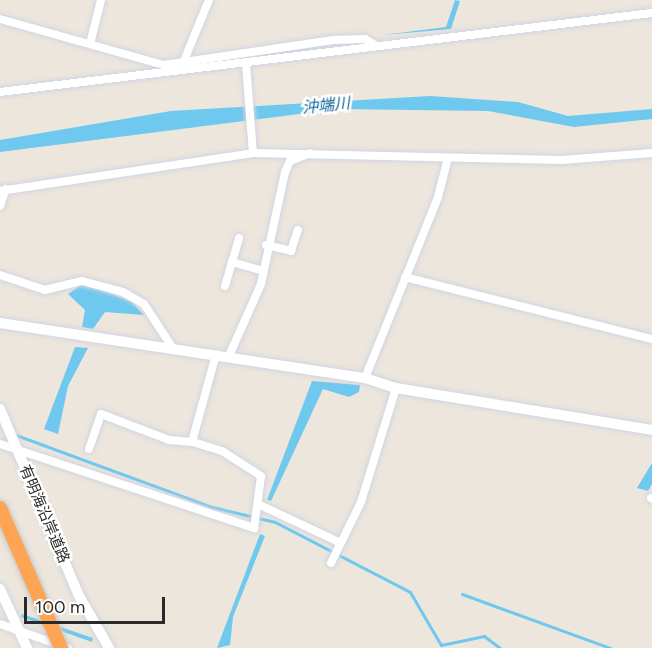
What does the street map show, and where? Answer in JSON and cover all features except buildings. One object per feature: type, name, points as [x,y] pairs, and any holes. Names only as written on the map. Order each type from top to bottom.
[{"type":"highway","points":[[0,508],[61,648]]},
{"type":"highway","points":[[0,522],[56,648]]},
{"type":"street","points":[[91,40],[101,0]]},
{"type":"street","points":[[183,63],[209,0]]},
{"type":"street","points":[[0,92],[247,68],[376,45],[652,13]]},
{"type":"street","points":[[0,18],[91,40],[120,55],[164,65],[333,39],[365,39],[376,45]]},
{"type":"street","points":[[247,68],[253,149]]},
{"type":"street","points":[[0,206],[3,190],[253,149],[448,158],[562,160],[652,153]]},
{"type":"street","points":[[229,356],[264,271],[266,245],[290,161],[311,153]]},
{"type":"street","points":[[365,378],[448,158]]},
{"type":"street","points":[[266,245],[291,251],[298,230]]},
{"type":"street","points":[[225,286],[239,238]]},
{"type":"street","points":[[232,262],[264,271]]},
{"type":"street","points":[[0,275],[45,290],[82,281],[123,292],[144,304],[172,347]]},
{"type":"street","points":[[405,277],[652,339]]},
{"type":"street","points":[[0,323],[172,347],[365,378],[396,388],[652,430]]},
{"type":"street","points":[[192,442],[216,354]]},
{"type":"street","points":[[332,561],[361,502],[396,388]]},
{"type":"street","name":"有明海沿岸道路","points":[[0,409],[78,594],[109,648]]},
{"type":"street","points":[[0,444],[188,511],[254,528],[259,508],[261,476],[222,451],[192,442],[169,440],[101,414],[89,449]]},
{"type":"street","points":[[259,508],[340,545]]},
{"type":"street","points":[[0,589],[27,648]]},
{"type":"street","points":[[0,624],[20,634],[68,648]]},
{"type":"water","points":[[455,0],[460,1],[451,29],[383,35],[446,27]]},
{"type":"water","name":"沖端川","points":[[430,96],[518,102],[568,116],[652,109],[652,119],[574,127],[488,111],[339,109],[0,152],[0,140],[171,111]]},
{"type":"water","points":[[84,283],[132,302],[144,315],[105,312],[93,329],[82,327],[85,310],[68,294]]},
{"type":"water","points":[[75,347],[88,348],[68,386],[58,434],[44,429]]},
{"type":"water","points":[[312,381],[360,385],[359,392],[349,397],[323,389],[271,501],[267,500]]},
{"type":"water","points":[[652,463],[652,484],[648,491],[637,488]]},
{"type":"water","points":[[260,534],[265,536],[233,617],[230,645],[217,648]]},
{"type":"water","points":[[22,614],[93,638],[92,642],[21,617]]},
{"type":"waterway","points":[[16,435],[212,507],[275,522],[410,592],[441,645],[484,636],[500,648]]},
{"type":"waterway","points":[[462,594],[610,648]]}]
